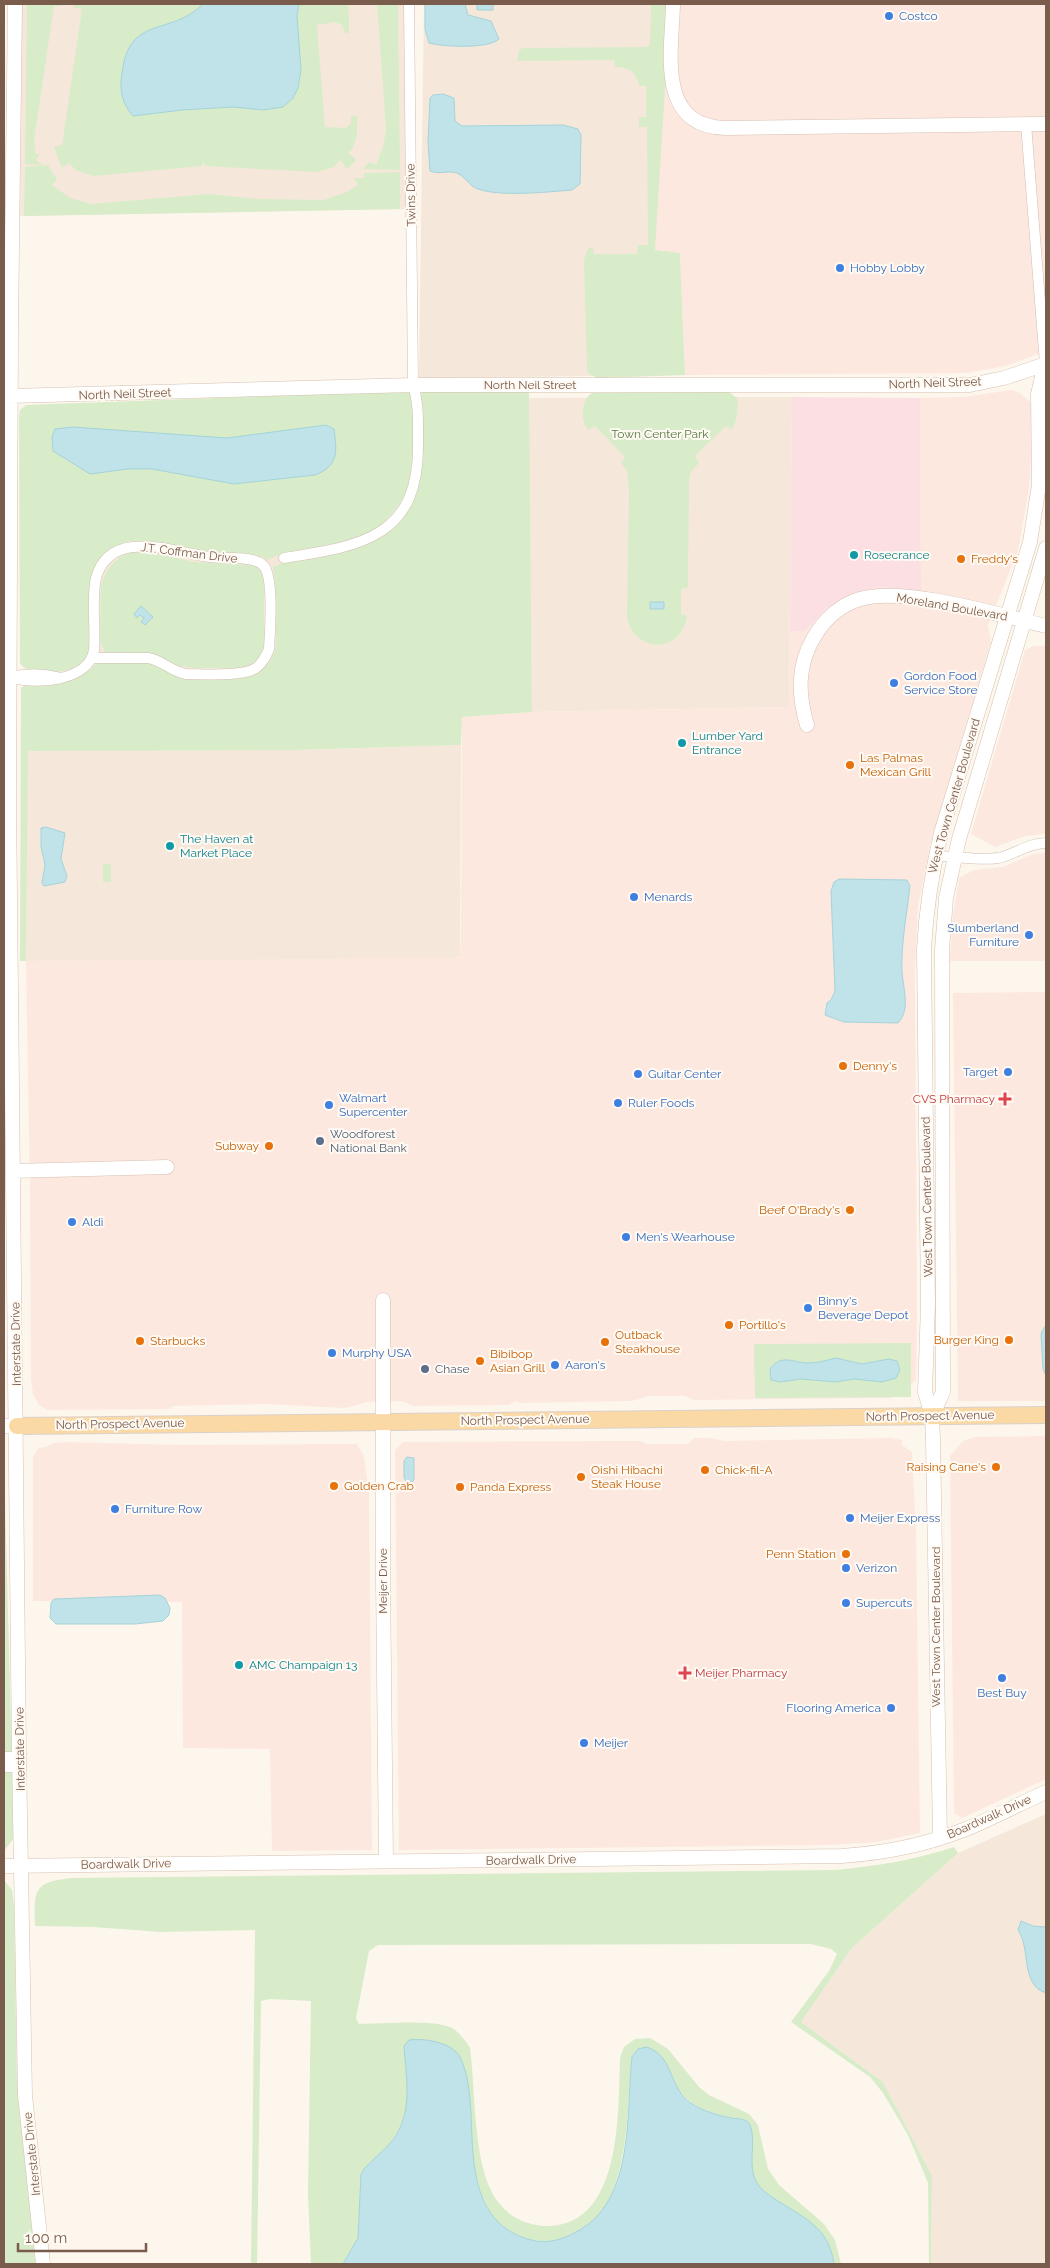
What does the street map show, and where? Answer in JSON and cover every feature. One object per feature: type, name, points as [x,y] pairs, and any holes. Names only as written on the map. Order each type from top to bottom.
[{"type":"main road","name":"Interstate Drive","points":[[15,4],[10,396],[10,677],[6,801],[13,1170],[10,1426],[20,1762],[26,2095],[43,2264]]},
{"type":"main road","points":[[673,4],[673,92],[681,107],[689,116],[704,124],[725,128],[1046,124]]},
{"type":"main road","name":"North Neil Street","points":[[10,396],[413,385],[970,385],[1046,366]]},
{"type":"main road","name":"West Town Center Boulevard","points":[[940,1838],[932,1416],[925,1392],[928,1288],[924,949],[928,895],[936,856],[1030,542],[1037,506],[1040,455],[1038,394],[1046,366]]},
{"type":"main road","name":"West Town Center Boulevard","points":[[932,1416],[943,1392],[942,950],[946,898],[955,856],[1026,621],[1046,548]]},
{"type":"main road","name":"Moreland Boulevard","points":[[807,725],[801,701],[800,678],[805,653],[818,629],[828,618],[849,604],[872,596],[887,596],[937,602],[1007,615],[1046,626]]},
{"type":"main road","points":[[13,1170],[167,1167]]},
{"type":"main road","name":"Meijer Drive","points":[[382,1300],[386,1861]]},
{"type":"main road","name":"North Prospect Avenue","points":[[10,1426],[1046,1415]]},
{"type":"main road","name":"Boardwalk Drive","points":[[4,1866],[842,1856],[893,1850],[940,1838],[973,1826],[1046,1792]]},
{"type":"street","name":"Twins Drive","points":[[409,4],[413,385]]},
{"type":"street","name":"West Town Center Boulevard","points":[[1026,124],[1046,366]]},
{"type":"street","points":[[284,558],[332,551],[359,544],[374,536],[398,517],[413,488],[418,470],[417,402],[413,385]]},
{"type":"street","name":"J.T. Coffman Drive","points":[[142,545],[216,558],[255,560],[265,567],[269,582],[269,649],[261,664],[254,669],[232,673],[186,674],[148,658],[93,658],[96,579],[107,560],[118,550],[129,546],[142,545]]},
{"type":"street","points":[[10,677],[45,674],[58,678],[79,672],[93,658]]},
{"type":"street","points":[[936,856],[955,856],[977,860],[999,858],[1034,843],[1046,843]]},
{"type":"street","points":[[4,1757],[20,1762]]},
{"type":"street","points":[[4,1767],[20,1762]]},
{"type":"shaded area","points":[[22,4],[404,4],[406,209],[20,216]]},
{"type":"shaded area","points":[[424,4],[660,4],[685,375],[419,378]]},
{"type":"shaded area","points":[[660,4],[1046,4],[1046,351],[1006,366],[966,373],[685,375],[680,254],[655,250]]},
{"type":"shaded area","points":[[1011,390],[1019,392],[1030,402],[1034,410],[1029,489],[1018,551],[988,625],[991,642],[931,841],[918,906],[915,970],[916,1379],[904,1394],[890,1398],[694,1400],[685,1396],[649,1396],[632,1401],[520,1403],[516,1401],[509,1405],[413,1406],[402,1401],[367,1402],[345,1408],[265,1404],[173,1406],[169,1409],[48,1410],[40,1406],[33,1395],[31,1377],[26,961],[458,958],[461,942],[462,717],[532,712],[789,707],[790,631],[805,631],[827,608],[857,592],[880,587],[921,591],[920,398],[964,397]]},
{"type":"shaded area","points":[[792,397],[789,707],[532,712],[528,398]]},
{"type":"shaded area","points":[[792,397],[920,398],[921,591],[880,587],[857,592],[827,608],[805,631],[790,631]]},
{"type":"shaded area","points":[[294,407],[295,750],[461,745],[460,955],[455,959],[26,961],[27,751],[22,413]]},
{"type":"shaded area","points":[[1034,646],[1046,646],[1046,834],[1025,836],[995,847],[971,834],[1025,650]]},
{"type":"shaded area","points":[[1046,853],[1046,961],[950,961],[952,922],[959,878],[974,870],[1003,867],[1033,854]]},
{"type":"shaded area","points":[[1046,992],[1046,1401],[958,1401],[953,993]]},
{"type":"shaded area","points":[[1046,1436],[1046,1779],[962,1818],[954,1813],[950,1456],[963,1441],[975,1437]]},
{"type":"shaded area","points":[[694,1438],[710,1438],[725,1441],[890,1438],[902,1440],[902,1445],[912,1452],[916,1531],[920,1833],[877,1842],[830,1845],[399,1850],[395,1450],[403,1442],[640,1441],[647,1444],[688,1444]]},
{"type":"shaded area","points":[[53,1443],[180,1445],[357,1444],[364,1456],[369,1493],[372,1850],[272,1851],[270,1749],[183,1748],[182,1602],[33,1601],[33,1457],[38,1448],[46,1447]]},
{"type":"shaded area","points":[[1046,1814],[1046,2264],[931,2264],[932,2176],[883,2082],[801,2022],[852,1948],[958,1853]]},
{"type":"green space","points":[[27,4],[62,4],[61,6],[54,6],[34,140],[36,154],[40,154],[36,160],[43,165],[25,164]]},
{"type":"green space","points":[[74,4],[348,4],[349,10],[346,12],[349,12],[349,33],[345,33],[342,25],[335,22],[317,25],[325,127],[346,128],[351,123],[351,116],[357,116],[356,139],[351,151],[348,152],[356,160],[347,169],[340,160],[334,167],[316,172],[205,166],[205,163],[202,163],[202,166],[93,176],[76,170],[69,163],[62,168],[54,147],[62,145],[82,9],[74,8]]},
{"type":"green space","points":[[377,4],[398,4],[400,170],[363,169],[369,162],[376,165],[383,147],[386,130]]},
{"type":"green space","points":[[651,4],[668,4],[667,57],[655,250],[680,253],[685,375],[597,378],[588,373],[587,369],[584,260],[587,250],[591,247],[594,254],[637,254],[638,245],[648,245],[647,127],[639,127],[639,117],[646,117],[646,86],[639,86],[636,77],[628,69],[615,67],[614,60],[517,61],[519,50],[523,48],[646,47],[650,45]]},
{"type":"green space","points":[[48,165],[57,179],[52,185],[70,198],[91,204],[208,194],[259,199],[324,200],[347,192],[358,185],[354,178],[364,178],[364,173],[400,172],[400,209],[24,216],[25,167]]},
{"type":"green space","points":[[529,391],[532,712],[462,717],[461,745],[295,750],[28,751],[26,961],[20,961],[21,688],[31,684],[72,680],[102,662],[134,662],[156,665],[180,678],[192,680],[244,678],[260,672],[272,658],[276,647],[273,567],[285,562],[345,552],[371,542],[382,536],[414,497],[419,483],[422,464],[421,394],[423,392]]},
{"type":"green space","points":[[374,392],[412,393],[416,434],[415,458],[407,491],[390,516],[379,526],[351,541],[290,552],[268,560],[257,555],[185,550],[146,541],[130,541],[113,548],[99,562],[90,651],[82,664],[69,670],[40,672],[24,667],[20,663],[19,418],[20,410],[26,405]]},
{"type":"green space","name":"Town Center Park","points":[[729,392],[737,398],[738,403],[737,415],[732,430],[726,426],[695,456],[699,463],[691,472],[689,481],[688,586],[681,589],[681,614],[687,616],[683,628],[668,643],[658,645],[648,643],[639,638],[631,629],[627,617],[629,490],[627,471],[621,463],[625,457],[595,426],[588,430],[583,416],[584,405],[588,396],[592,393]]},
{"type":"green space","points":[[134,551],[195,562],[254,565],[258,568],[264,579],[264,646],[258,659],[252,664],[239,668],[194,668],[175,665],[154,654],[105,652],[100,641],[101,586],[109,568],[122,556]]},
{"type":"green space","points":[[103,864],[111,864],[111,882],[103,882]]},
{"type":"green space","points":[[911,1343],[911,1397],[755,1398],[754,1344]]},
{"type":"green space","points":[[4,1463],[14,1838],[4,1851]]},
{"type":"green space","points":[[954,1847],[958,1853],[852,1948],[801,2022],[883,2082],[932,2176],[931,2264],[929,2264],[928,2183],[908,2135],[883,2093],[870,2077],[791,2022],[829,1971],[837,1954],[831,1949],[811,1944],[378,1945],[369,1951],[356,2018],[359,2024],[420,2023],[443,2025],[452,2028],[462,2037],[470,2048],[480,2151],[490,2189],[499,2203],[509,2213],[528,2223],[542,2226],[573,2220],[591,2206],[603,2185],[611,2160],[616,2133],[620,2058],[624,2047],[635,2039],[650,2038],[668,2049],[699,2087],[709,2095],[749,2114],[758,2125],[768,2169],[779,2185],[824,2224],[835,2240],[841,2264],[834,2264],[830,2248],[823,2235],[814,2226],[770,2197],[755,2180],[752,2166],[753,2138],[743,2119],[712,2113],[702,2109],[686,2098],[679,2090],[663,2060],[652,2049],[632,2057],[625,2142],[619,2172],[609,2199],[594,2221],[573,2236],[543,2241],[526,2239],[511,2232],[498,2222],[488,2208],[480,2190],[475,2171],[467,2094],[459,2056],[405,2064],[408,2093],[402,2123],[389,2144],[361,2174],[358,2238],[343,2264],[311,2264],[308,2194],[311,2001],[270,1999],[261,2001],[257,2264],[251,2264],[255,1930],[161,1932],[93,1927],[35,1926],[35,1904],[38,1890],[50,1882],[72,1878],[835,1870],[895,1862],[925,1856]]},
{"type":"green space","points":[[4,1880],[12,1890],[14,1906],[17,2082],[36,2264],[4,2264]]},
{"type":"water","points":[[203,4],[299,4],[297,16],[301,70],[298,88],[293,98],[283,107],[263,110],[233,107],[182,110],[133,116],[122,96],[121,85],[126,54],[133,42],[142,34],[190,14]]},
{"type":"water","points":[[425,4],[465,4],[468,15],[491,21],[499,39],[476,46],[429,43],[425,29]]},
{"type":"water","points":[[477,4],[493,4],[493,10],[477,10]]},
{"type":"water","points":[[443,94],[454,98],[455,121],[462,126],[563,125],[578,129],[581,135],[580,184],[572,190],[498,193],[475,188],[457,173],[430,171],[428,142],[430,98],[433,95]]},
{"type":"water","points":[[326,425],[334,429],[336,451],[329,467],[323,471],[315,475],[234,484],[152,469],[128,469],[90,474],[53,451],[52,437],[55,429],[73,427],[227,438]]},
{"type":"water","points":[[650,602],[664,602],[664,609],[650,609]]},
{"type":"water","points":[[141,606],[153,617],[145,625],[141,622],[144,618],[140,615],[137,618],[134,614]]},
{"type":"water","points":[[46,827],[65,833],[61,859],[67,876],[65,882],[44,886],[42,883],[45,865],[41,846],[41,828]]},
{"type":"water","points":[[839,879],[907,880],[910,886],[902,960],[905,1005],[904,1012],[898,1023],[844,1022],[825,1015],[827,1003],[831,1000],[835,991],[831,891],[834,882]]},
{"type":"water","points":[[1046,1325],[1046,1376],[1043,1369],[1041,1335]]},
{"type":"water","points":[[836,1358],[862,1364],[889,1359],[897,1361],[900,1370],[896,1378],[882,1382],[854,1379],[836,1382],[801,1379],[780,1382],[771,1380],[770,1369],[779,1361],[788,1360],[812,1363]]},
{"type":"water","points":[[407,1457],[414,1458],[414,1480],[412,1482],[406,1481],[404,1478],[404,1461]]},
{"type":"water","points":[[160,1595],[165,1598],[170,1608],[169,1615],[163,1621],[135,1624],[56,1624],[50,1618],[51,1603],[54,1599]]},
{"type":"water","points":[[1021,1921],[1033,1926],[1046,1927],[1046,1993],[1038,1989],[1032,1982],[1029,1974],[1022,1938],[1018,1930]]},
{"type":"water","points":[[409,2040],[437,2042],[451,2048],[460,2057],[466,2072],[469,2089],[472,2145],[477,2182],[483,2199],[492,2215],[510,2232],[536,2241],[552,2241],[562,2238],[576,2232],[595,2218],[609,2200],[618,2178],[624,2154],[632,2057],[638,2049],[647,2047],[655,2051],[666,2063],[680,2092],[689,2102],[712,2113],[743,2119],[749,2123],[752,2137],[752,2169],[757,2183],[769,2195],[815,2226],[827,2242],[834,2264],[343,2264],[358,2238],[361,2174],[392,2141],[403,2119],[407,2095],[404,2046]]},
{"type":"place","name":"Costco","points":[[889,16]]},
{"type":"place","name":"Hobby Lobby","points":[[840,268]]},
{"type":"place","name":"Rosecrance","points":[[854,555]]},
{"type":"place","name":"Freddy's","points":[[961,559]]},
{"type":"place","name":"Gordon Food Service Store","points":[[894,683]]},
{"type":"place","name":"Lumber Yard Entrance","points":[[682,743]]},
{"type":"place","name":"Las Palmas Mexican Grill","points":[[850,765]]},
{"type":"place","name":"The Haven at Market Place","points":[[170,846]]},
{"type":"place","name":"Menards","points":[[634,897]]},
{"type":"place","name":"Slumberland Furniture","points":[[1029,935]]},
{"type":"place","name":"Denny's","points":[[843,1066]]},
{"type":"place","name":"Target","points":[[1008,1072]]},
{"type":"place","name":"Guitar Center","points":[[638,1074]]},
{"type":"place","name":"CVS Pharmacy","points":[[1005,1099]]},
{"type":"place","name":"Ruler Foods","points":[[618,1103]]},
{"type":"place","name":"Walmart Supercenter","points":[[329,1105]]},
{"type":"place","name":"Woodforest National Bank","points":[[320,1141]]},
{"type":"place","name":"Subway","points":[[269,1146]]},
{"type":"place","name":"Beef O'Brady's","points":[[850,1210]]},
{"type":"place","name":"Aldi","points":[[72,1222]]},
{"type":"place","name":"Men's Wearhouse","points":[[626,1237]]},
{"type":"place","name":"Binny's Beverage Depot","points":[[808,1308]]},
{"type":"place","name":"Portillo's","points":[[729,1325]]},
{"type":"place","name":"Burger King","points":[[1009,1340]]},
{"type":"place","name":"Starbucks","points":[[140,1341]]},
{"type":"place","name":"Outback Steakhouse","points":[[605,1342]]},
{"type":"place","name":"Murphy USA","points":[[332,1353]]},
{"type":"place","name":"Bibibop Asian Grill","points":[[480,1361]]},
{"type":"place","name":"Aaron's","points":[[555,1365]]},
{"type":"place","name":"Chase","points":[[425,1369]]},
{"type":"place","name":"Raising Cane's","points":[[996,1467]]},
{"type":"place","name":"Chick-fil-A","points":[[705,1470]]},
{"type":"place","name":"Oishi Hibachi Steak House","points":[[581,1477]]},
{"type":"place","name":"Golden Crab","points":[[334,1486]]},
{"type":"place","name":"Panda Express","points":[[460,1487]]},
{"type":"place","name":"Furniture Row","points":[[115,1509]]},
{"type":"place","name":"Meijer Express","points":[[850,1518]]},
{"type":"place","name":"Penn Station","points":[[846,1554]]},
{"type":"place","name":"Verizon","points":[[846,1568]]},
{"type":"place","name":"Supercuts","points":[[846,1603]]},
{"type":"place","name":"AMC Champaign 13","points":[[239,1665]]},
{"type":"place","name":"Meijer Pharmacy","points":[[685,1673]]},
{"type":"place","name":"Best Buy","points":[[1002,1678]]},
{"type":"place","name":"Flooring America","points":[[891,1708]]},
{"type":"place","name":"Meijer","points":[[584,1743]]}]
